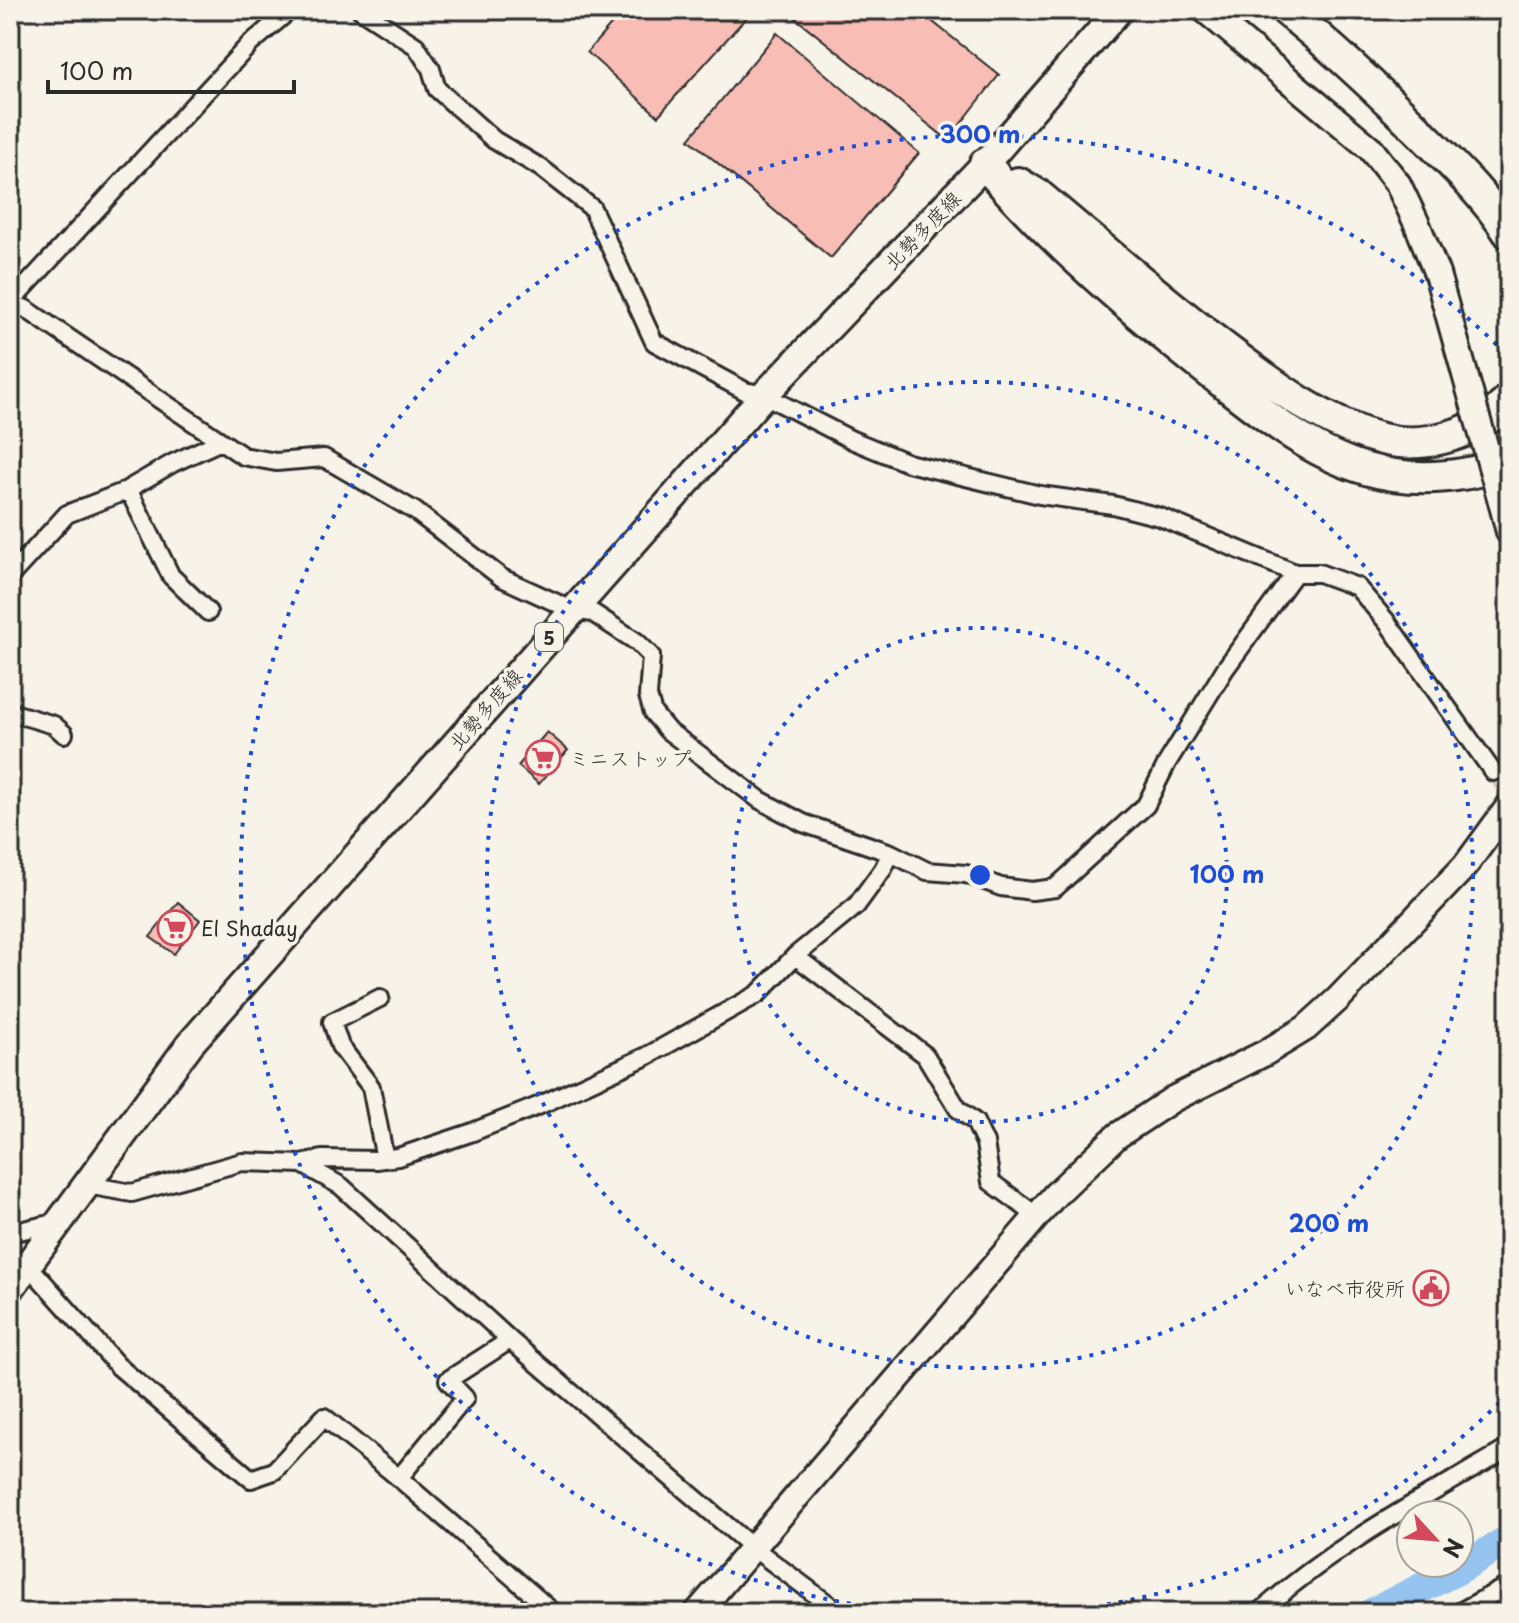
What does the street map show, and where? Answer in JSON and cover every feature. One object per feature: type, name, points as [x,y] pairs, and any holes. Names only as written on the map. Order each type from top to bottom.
[{"type":"highway","points":[[1286,10],[1388,100],[1440,152],[1477,191],[1509,233]]},
{"type":"highway","points":[[985,164],[1038,195],[1237,357],[1295,399],[1343,425],[1383,439],[1413,443],[1456,434],[1487,419],[1509,399]]},
{"type":"highway","points":[[985,164],[1025,210],[1145,320],[1288,432],[1365,469],[1397,475],[1435,478],[1462,475],[1509,462]]},
{"type":"main road","name":"北勢多度線","points":[[10,1289],[190,1044],[764,395],[985,164],[1119,10]]},
{"type":"street","points":[[290,10],[249,45],[10,303],[26,309],[243,456],[276,462],[324,458],[415,511],[502,578],[572,610],[593,613],[637,642],[651,656],[648,696],[653,713],[667,730],[760,800],[803,823],[891,853],[927,871],[966,874],[1001,887],[1032,891],[1055,888],[1146,805],[1167,763],[1225,669],[1295,573]]},
{"type":"street","points":[[361,10],[416,46],[431,69],[437,89],[494,140],[541,168],[592,208],[654,342],[745,391],[764,395],[852,440],[908,463],[1040,495],[1113,505],[1160,517],[1295,573],[1319,573],[1357,587],[1387,622],[1493,772]]},
{"type":"street","points":[[1205,10],[1370,148],[1398,184],[1437,274],[1509,532]]},
{"type":"street","points":[[10,576],[67,514],[128,489],[173,463],[221,441]]},
{"type":"street","points":[[128,489],[171,576],[208,612]]},
{"type":"street","points":[[10,712],[54,725],[64,734]]},
{"type":"street","points":[[697,1613],[1037,1216],[1117,1136],[1173,1099],[1265,1053],[1306,1028],[1338,999],[1465,866],[1509,806]]},
{"type":"street","points":[[87,1185],[132,1193],[242,1162],[302,1164],[322,1159],[385,1159],[441,1143],[511,1117],[647,1056],[758,994],[795,956],[856,906],[891,853]]},
{"type":"street","points":[[795,956],[925,1055],[958,1109],[975,1122],[985,1143],[991,1182],[1037,1216]]},
{"type":"street","points":[[380,998],[332,1022],[340,1046],[371,1087],[385,1159]]},
{"type":"street","points":[[302,1164],[341,1186],[510,1340],[752,1547],[833,1611]]},
{"type":"street","points":[[10,1233],[59,1222]]},
{"type":"street","points":[[28,1265],[118,1366],[251,1479],[274,1471],[324,1417],[554,1613]]},
{"type":"street","points":[[399,1478],[465,1398],[448,1380],[510,1340]]},
{"type":"street","points":[[1259,1613],[1280,1593],[1330,1557],[1509,1448]]},
{"type":"street","points":[[1458,1613],[1509,1585]]},
{"type":"building","points":[[624,10],[753,10],[658,116],[587,52]]},
{"type":"building","points":[[798,10],[918,10],[999,75],[948,140],[793,16]]},
{"type":"building","points":[[777,33],[919,153],[831,258],[689,139]]},
{"type":"building","name":"ミニストップ","points":[[547,732],[568,750],[539,784],[518,766]]},
{"type":"building","name":"El Shaday","points":[[178,902],[200,920],[174,954],[150,937]]},
{"type":"waterway","points":[[1372,1613],[1461,1568],[1509,1539]]},
{"type":"tunnel","points":[[1493,772],[1509,794]]},
{"type":"place","name":"ミニストップ","points":[[543,758]]},
{"type":"place","name":"El Shaday","points":[[175,928]]},
{"type":"place","name":"いなべ市役所","points":[[1431,1288]]}]
